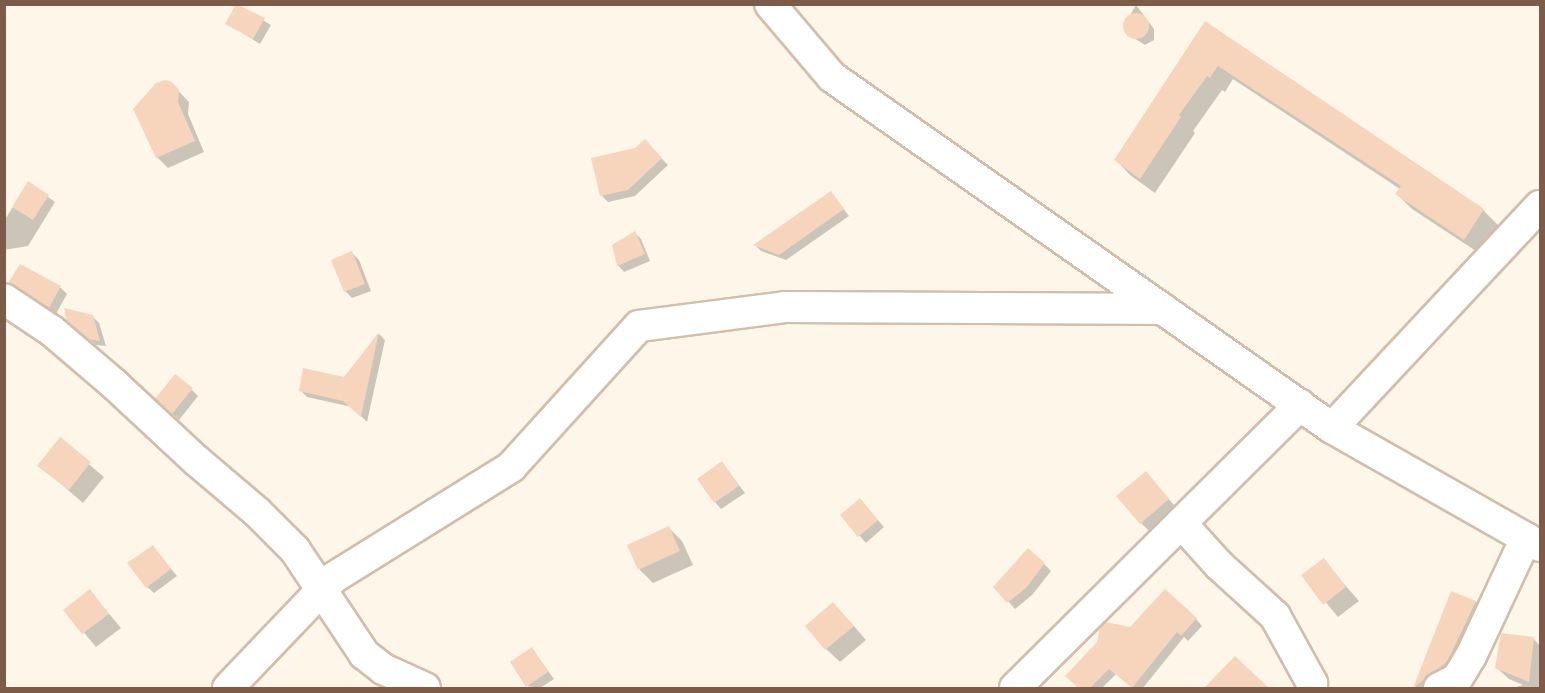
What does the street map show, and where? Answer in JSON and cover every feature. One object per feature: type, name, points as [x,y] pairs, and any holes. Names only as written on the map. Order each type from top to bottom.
[{"type":"street","points":[[770,4],[832,77],[1332,428],[1533,542],[1472,656],[1457,679],[1439,688]]},
{"type":"street","points":[[1332,428],[1540,206]]},
{"type":"street","points":[[4,299],[51,331],[87,361],[256,512],[294,550],[364,654],[384,669],[425,688]]},
{"type":"street","points":[[228,688],[333,578],[512,467],[639,326],[785,307],[1163,309]]},
{"type":"street","points":[[1015,688],[1300,405]]},
{"type":"street","points":[[1181,523],[1219,565],[1275,616],[1312,683],[1312,688]]},
{"type":"building","points":[[236,4],[265,18],[253,39],[225,24]]},
{"type":"building","points":[[1136,13],[1145,17],[1149,26],[1145,35],[1136,39],[1127,35],[1123,26],[1127,17]]},
{"type":"building","points":[[1205,21],[1484,209],[1464,240],[1395,194],[1401,186],[1218,66],[1210,78],[1207,76],[1179,115],[1181,117],[1140,179],[1114,160]]},
{"type":"building","points":[[166,80],[172,82],[179,90],[178,102],[195,141],[156,158],[133,109],[156,83]]},
{"type":"building","points":[[645,139],[662,158],[628,190],[600,196],[591,158],[635,148]]},
{"type":"building","points":[[28,181],[49,195],[33,220],[12,207]]},
{"type":"building","points":[[831,191],[844,209],[779,255],[753,245]]},
{"type":"building","points":[[635,231],[645,254],[617,266],[612,245]]},
{"type":"building","points":[[352,251],[365,284],[344,292],[331,260]]},
{"type":"building","points":[[20,264],[61,286],[49,308],[8,283]]},
{"type":"building","points":[[64,308],[93,315],[100,341],[88,339],[67,321]]},
{"type":"building","points":[[379,332],[361,417],[343,401],[299,391],[303,368],[344,377]]},
{"type":"building","points":[[175,374],[193,388],[172,414],[155,399]]},
{"type":"building","points":[[60,437],[91,462],[69,490],[37,466]]},
{"type":"building","points":[[722,461],[739,486],[714,503],[697,479]]},
{"type":"building","points":[[1146,471],[1169,499],[1140,524],[1116,496]]},
{"type":"building","points":[[860,498],[878,520],[858,537],[840,515]]},
{"type":"building","points":[[669,526],[680,551],[638,570],[627,545]]},
{"type":"building","points":[[153,545],[171,569],[146,588],[127,563]]},
{"type":"building","points":[[1028,548],[1045,563],[1026,588],[1007,603],[993,587]]},
{"type":"building","points":[[1324,558],[1346,587],[1323,605],[1301,575]]},
{"type":"building","points":[[90,589],[109,614],[82,634],[63,610]]},
{"type":"building","points":[[1165,589],[1197,618],[1181,636],[1177,632],[1132,688],[1109,669],[1090,688],[1078,688],[1065,676],[1097,642],[1100,628],[1106,622],[1130,627]]},
{"type":"building","points":[[1451,591],[1476,601],[1447,662],[1413,688]]},
{"type":"building","points":[[833,602],[854,626],[825,650],[805,626]]},
{"type":"building","points":[[1501,633],[1534,637],[1529,682],[1495,668]]},
{"type":"building","points":[[532,647],[548,672],[526,687],[510,662]]},
{"type":"building","points":[[1235,656],[1269,688],[1204,688]]}]
